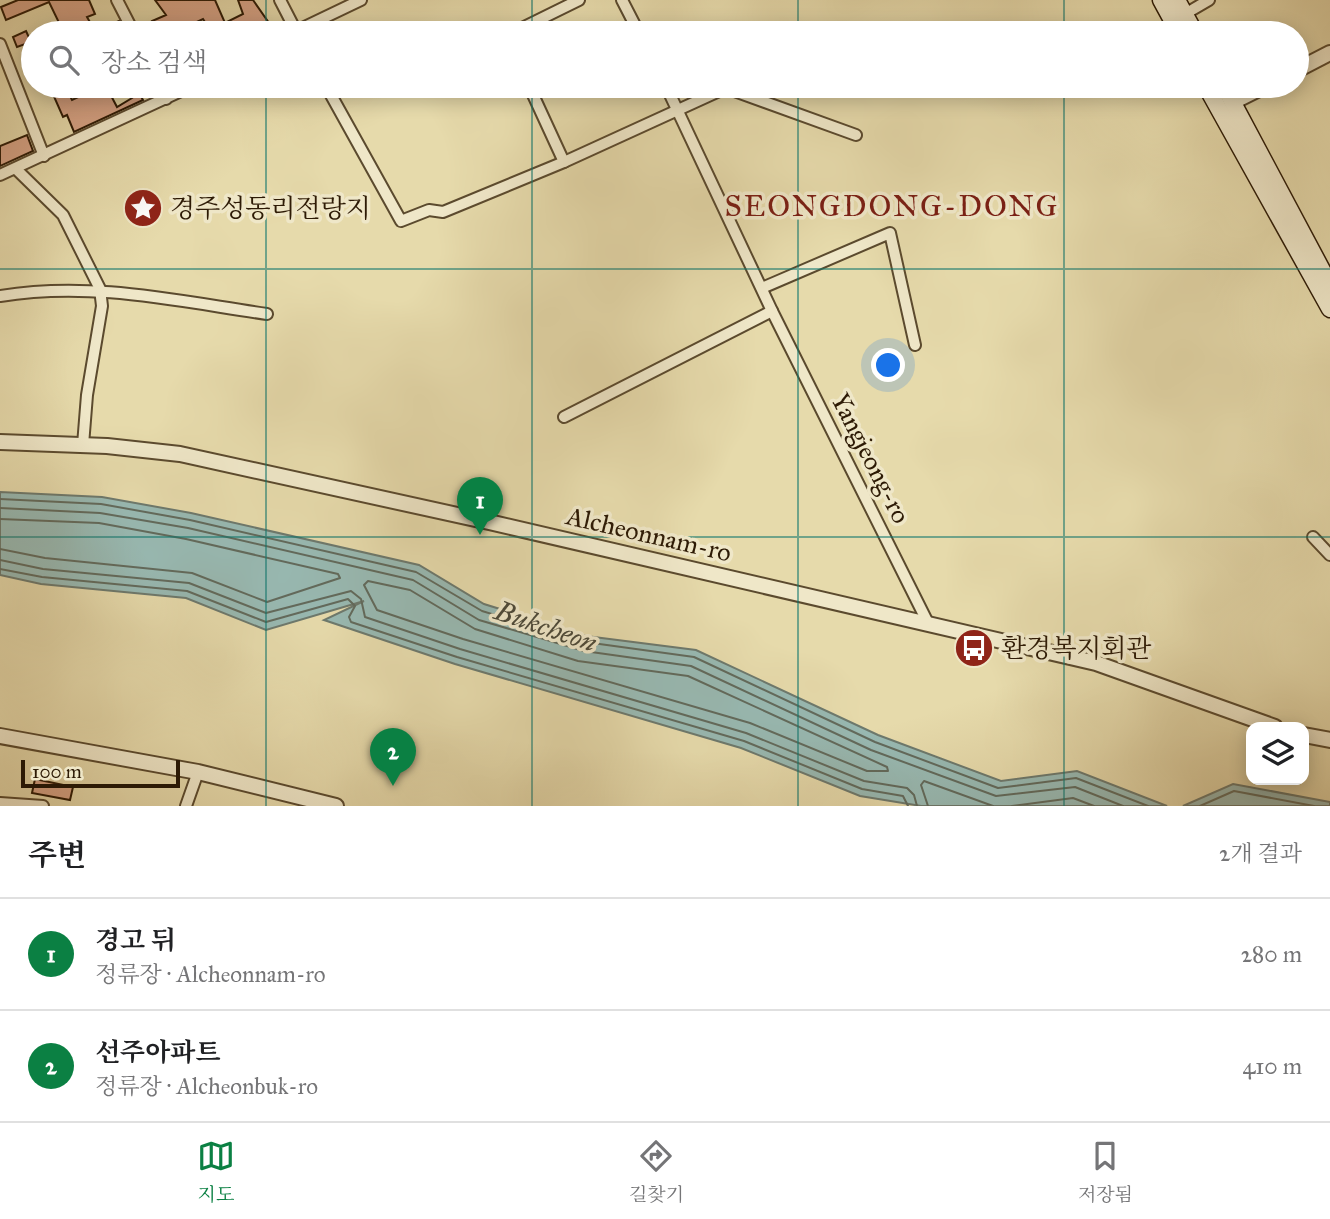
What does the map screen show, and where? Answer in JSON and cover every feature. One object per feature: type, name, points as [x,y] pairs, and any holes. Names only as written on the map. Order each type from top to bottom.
[{"type":"main road","points":[[1161,0],[1172,21]]},
{"type":"main road","points":[[1213,98],[1330,309]]},
{"type":"main road","points":[[1231,98],[1330,285]]},
{"type":"street","points":[[117,0],[128,21]]},
{"type":"street","points":[[280,0],[290,21]]},
{"type":"street","points":[[319,21],[361,0]]},
{"type":"street","points":[[536,21],[579,0]]},
{"type":"street","points":[[622,0],[633,21]]},
{"type":"street","points":[[1181,7],[1209,0]]},
{"type":"street","points":[[0,44],[21,97]]},
{"type":"street","points":[[1309,64],[1330,53]]},
{"type":"street","points":[[21,98],[44,156]]},
{"type":"street","points":[[333,98],[401,221],[429,210],[443,212],[564,162],[704,98]]},
{"type":"street","points":[[535,98],[564,162]]},
{"type":"street","name":"Yangjeong-ro","points":[[672,98],[772,311],[929,625]]},
{"type":"street","points":[[754,98],[856,135]]},
{"type":"street","points":[[1233,102],[1241,98]]},
{"type":"street","points":[[0,175],[166,99]]},
{"type":"street","points":[[16,169],[63,215],[100,289],[102,306],[86,395],[83,445]]},
{"type":"street","points":[[762,288],[890,233],[915,345]]},
{"type":"street","points":[[0,296],[35,290],[100,289],[267,314]]},
{"type":"street","points":[[564,417],[772,311]]},
{"type":"street","name":"Alcheonnam-ro","points":[[0,442],[83,445],[193,457],[489,522],[1096,663],[1261,722]]},
{"type":"street","points":[[1313,537],[1330,555]]},
{"type":"street","points":[[1309,735],[1330,740]]},
{"type":"street","points":[[0,736],[198,772],[336,806]]},
{"type":"street","points":[[186,806],[198,772]]},
{"type":"street","points":[[0,803],[43,806]]},
{"type":"water","name":"Bukcheon","points":[[0,492],[102,497],[191,513],[419,565],[484,604],[586,636],[696,650],[878,735],[1001,781],[1077,771],[1167,806],[921,806],[860,796],[741,748],[455,664],[324,620],[364,601],[266,630],[186,598],[41,584],[0,575]]},
{"type":"water","points":[[1233,784],[1330,802],[1330,806],[1183,806]]},
{"type":"building","points":[[18,0],[89,0],[95,14],[87,17],[89,21],[58,21],[49,2],[6,20],[1,7]]},
{"type":"building","points":[[155,0],[215,0],[224,21],[152,21],[166,15]]},
{"type":"building","points":[[238,0],[253,0],[268,21],[229,21],[243,14]]},
{"type":"building","points":[[21,33],[21,46],[17,47],[13,37]]},
{"type":"building","points":[[55,98],[112,98],[117,107],[132,98],[143,100],[74,132],[67,115],[63,117]]},
{"type":"building","points":[[27,135],[33,151],[0,166],[0,146]]},
{"type":"building","points":[[35,779],[73,787],[70,800],[32,793]]},
{"type":"place","name":"경주성동리전랑지","points":[[143,208]]},
{"type":"place","name":"경고 뒤","points":[[480,535]]},
{"type":"place","name":"환경복지회관","points":[[974,648]]},
{"type":"place","name":"선주아파트","points":[[393,786]]},
{"type":"district","name":"SEONGDONG-DONG","points":[[892,206]]}]
